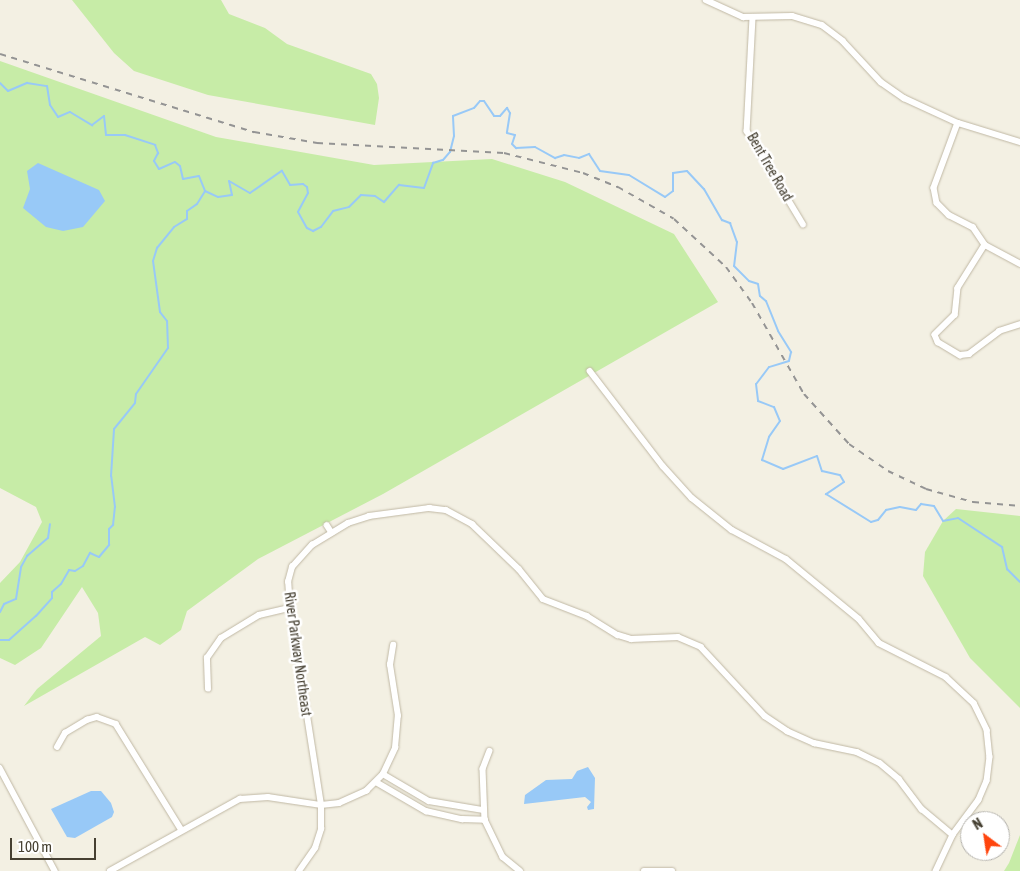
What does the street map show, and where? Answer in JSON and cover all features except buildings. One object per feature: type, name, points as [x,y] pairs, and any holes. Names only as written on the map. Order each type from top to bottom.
[{"type":"street","points":[[706,0],[732,14],[753,18],[792,16],[822,25],[881,82],[904,98],[958,123],[1020,142]]},
{"type":"street","name":"Bent Tree Road","points":[[753,18],[747,131],[803,224]]},
{"type":"street","points":[[958,123],[937,178],[935,197],[942,210],[973,227],[985,246],[1020,264]]},
{"type":"street","points":[[985,246],[958,288],[955,315],[939,327],[936,334],[938,342],[960,355],[969,354],[999,331],[1020,324]]},
{"type":"street","points":[[590,371],[663,466],[692,498],[732,530],[786,560],[859,619],[879,643],[946,677],[974,703],[987,730],[990,757],[986,781],[979,800],[953,835],[936,871]]},
{"type":"street","name":"River Parkway Northeast","points":[[299,871],[315,848],[321,829],[321,805],[290,608],[288,582],[292,567],[312,545],[332,533],[369,516],[399,510],[429,508],[460,517],[472,524],[519,568],[543,599],[587,616],[618,635],[631,639],[678,637],[701,647],[765,716],[787,731],[814,743],[858,752],[880,764],[899,779],[922,809],[953,835]]},
{"type":"street","points":[[327,525],[332,533]]},
{"type":"street","points":[[208,689],[207,658],[221,638],[259,616],[290,608]]},
{"type":"street","points":[[110,871],[181,829],[240,798],[268,797],[321,805],[354,798],[376,782],[391,760],[398,733],[390,665],[392,645]]},
{"type":"street","points":[[57,746],[65,733],[87,720],[97,717],[116,724],[181,829]]},
{"type":"street","points":[[490,751],[483,769],[483,810],[485,820],[503,857],[520,871]]},
{"type":"street","points":[[0,768],[55,871]]},
{"type":"street","points":[[383,774],[429,801],[483,810]]},
{"type":"street","points":[[376,782],[426,810],[462,819],[485,820]]},
{"type":"street","points":[[644,871],[672,871]]},
{"type":"green space","points":[[72,0],[221,0],[229,14],[265,28],[287,44],[371,74],[377,84],[379,98],[375,125],[208,95],[134,71],[114,53]]},
{"type":"green space","points":[[0,61],[216,137],[374,165],[492,159],[565,182],[674,234],[718,302],[383,494],[258,559],[187,611],[181,630],[160,645],[145,637],[24,706],[37,689],[101,636],[98,613],[82,587],[41,648],[15,665],[0,658],[0,583],[20,562],[42,522],[36,507],[0,488]]},
{"type":"green space","points":[[956,509],[1020,516],[1020,708],[970,658],[923,576],[925,552],[943,521]]},
{"type":"green space","points":[[1020,835],[1020,871],[1004,871]]},
{"type":"water","points":[[38,163],[99,190],[105,201],[83,227],[63,231],[46,227],[23,208],[30,189],[27,171]]},
{"type":"water","points":[[588,767],[595,778],[594,809],[588,810],[587,807],[591,802],[585,797],[524,804],[525,795],[546,780],[572,779],[577,771]]},
{"type":"water","points":[[91,791],[101,791],[111,803],[114,812],[112,817],[75,838],[67,837],[51,809]]},
{"type":"waterway","points":[[0,83],[8,91],[27,83],[47,86],[50,105],[58,117],[70,112],[92,125],[104,116],[106,135],[125,135],[155,145],[158,153],[154,161],[159,169],[175,162],[180,166],[183,179],[199,176],[205,191],[218,197],[232,195],[229,181],[250,193],[282,171],[290,185],[303,184],[307,187],[308,193],[298,212],[307,228],[313,231],[321,227],[333,211],[349,207],[361,195],[375,196],[384,202],[399,185],[424,188],[433,163],[443,160],[450,152],[454,136],[453,116],[474,108],[480,101],[484,101],[494,116],[500,116],[507,108],[510,113],[507,133],[515,135],[512,144],[516,148],[535,147],[555,158],[564,155],[579,158],[589,154],[600,171],[629,175],[665,197],[673,191],[673,173],[687,171],[704,189],[722,220],[730,223],[737,242],[734,266],[749,281],[758,284],[760,296],[766,301],[778,331],[791,352],[789,361],[769,367],[756,384],[758,401],[774,407],[780,421],[769,437],[762,460],[783,469],[817,456],[822,471],[840,475],[844,482],[826,494],[871,522],[878,520],[886,510],[900,507],[916,510],[921,504],[934,506],[943,521],[958,518],[1002,547],[1007,569],[1020,582]]},
{"type":"waterway","points":[[0,640],[9,640],[36,616],[52,598],[52,592],[61,584],[69,570],[75,571],[83,566],[90,553],[99,557],[109,545],[109,529],[113,525],[115,507],[111,476],[114,429],[135,403],[136,394],[168,348],[167,321],[160,312],[153,261],[157,248],[174,227],[187,219],[187,211],[197,204],[205,191]]},
{"type":"waterway","points":[[0,612],[4,604],[16,599],[21,567],[27,556],[48,538],[50,524]]},
{"type":"railway","points":[[0,54],[254,132],[317,143],[504,153],[583,173],[618,187],[674,219],[726,267],[752,303],[804,394],[849,444],[888,471],[926,489],[973,502],[1020,506]]}]
